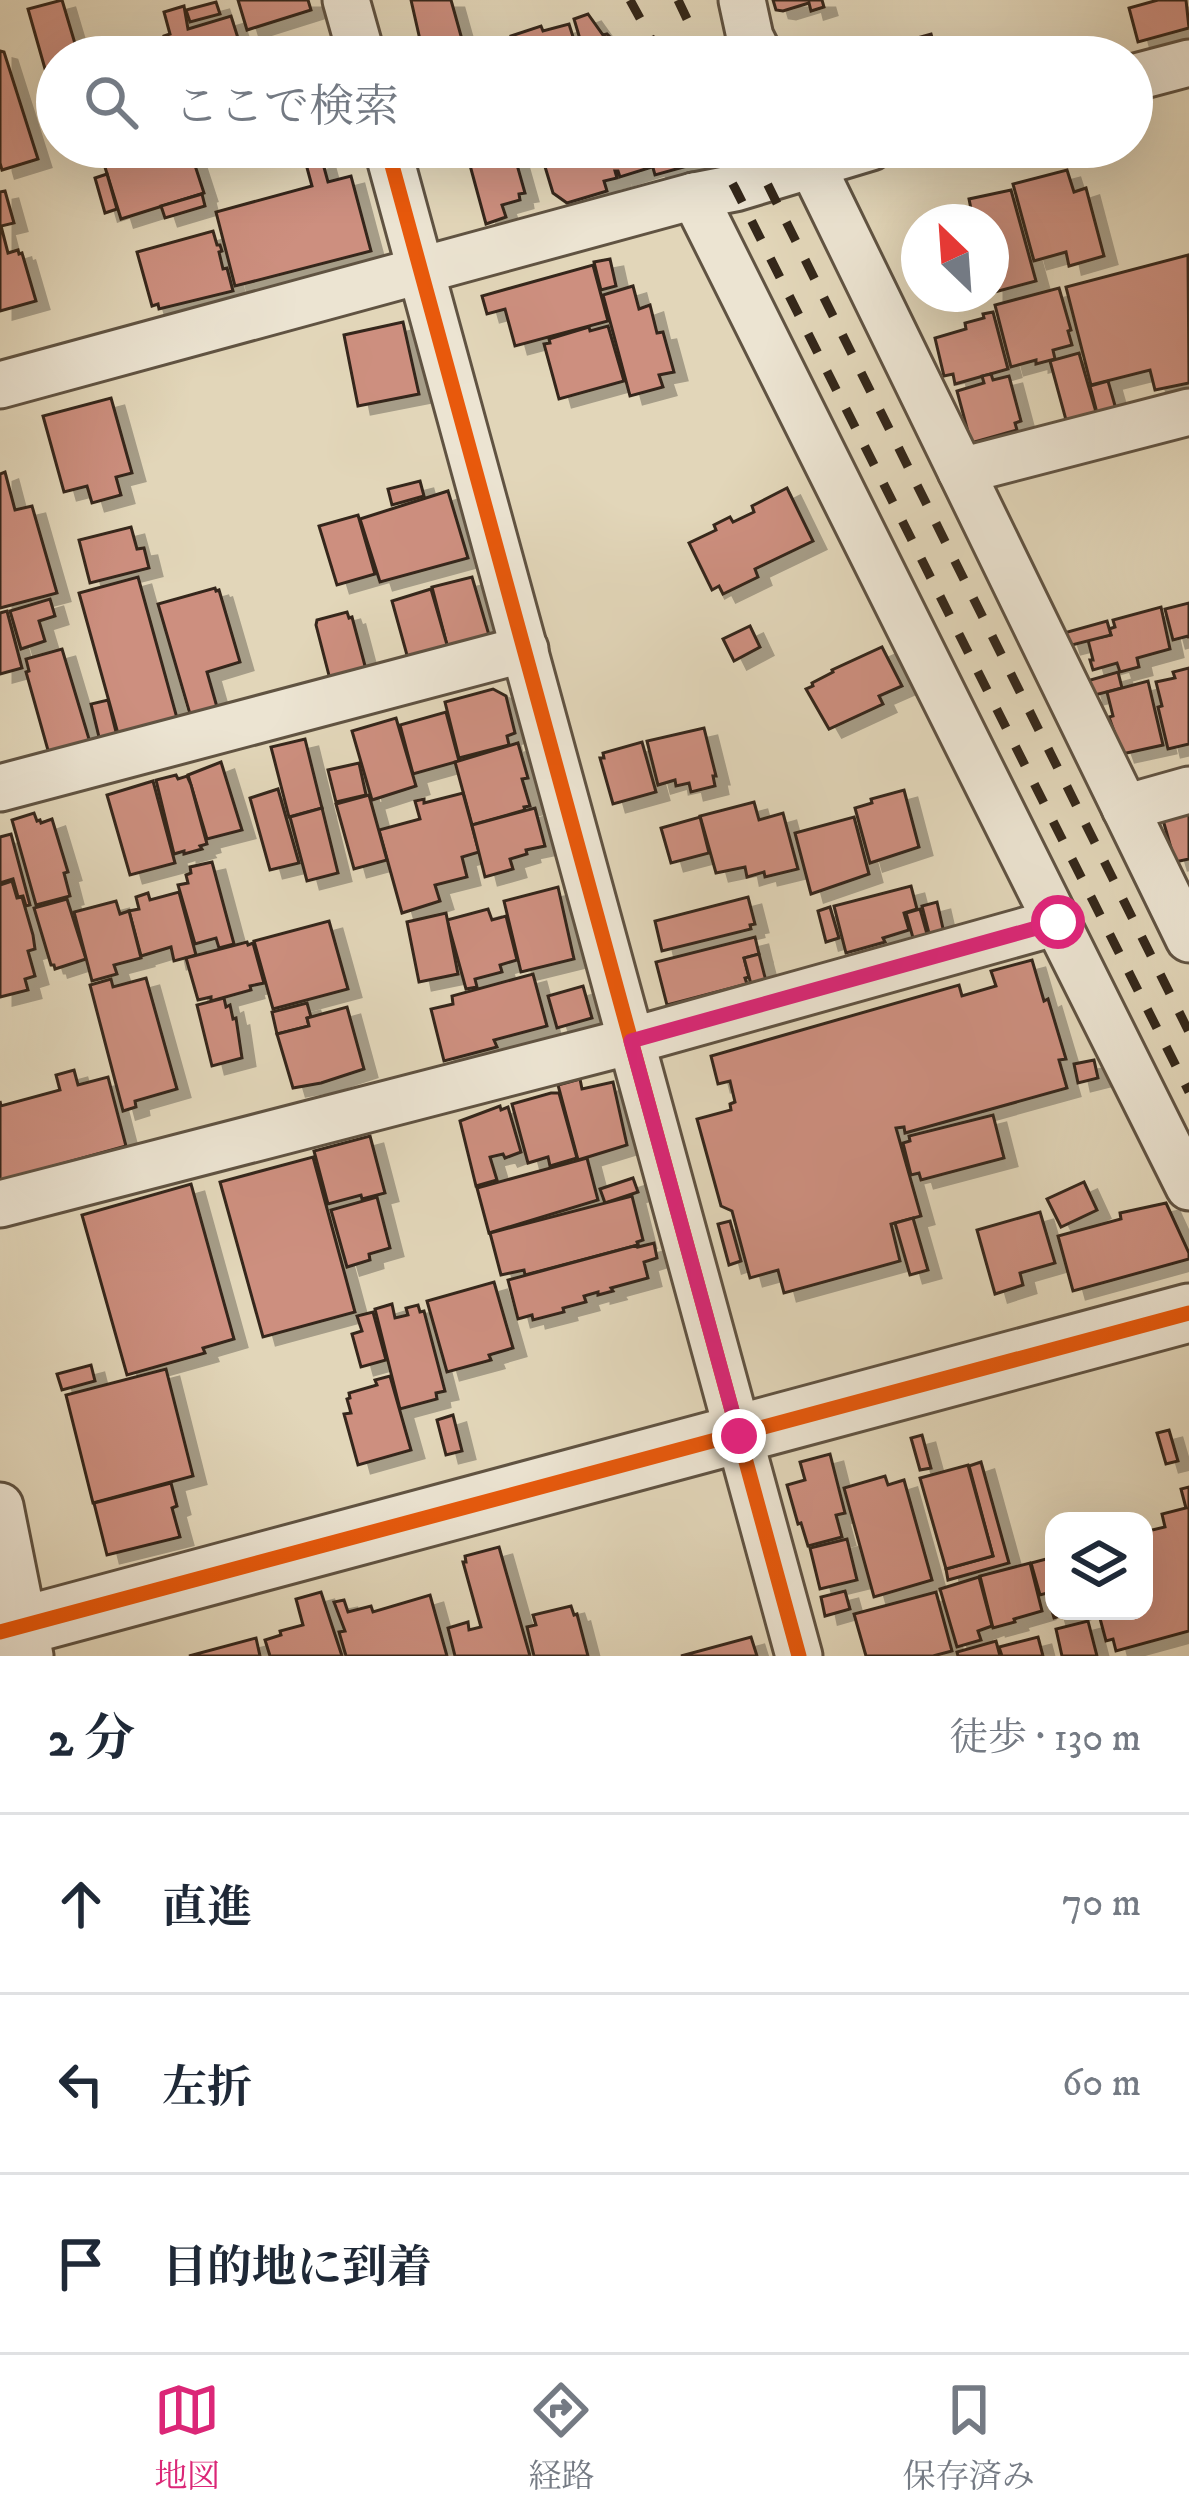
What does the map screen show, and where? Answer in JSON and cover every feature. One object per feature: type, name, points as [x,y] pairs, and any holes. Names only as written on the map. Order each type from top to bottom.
[{"type":"street","points":[[346,0],[356,36]]},
{"type":"street","points":[[742,0],[751,36]]},
{"type":"street","points":[[1153,72],[1189,63]]},
{"type":"street","points":[[393,168],[799,1656]]},
{"type":"street","points":[[0,386],[735,188],[779,168]]},
{"type":"street","points":[[813,168],[1189,939]]},
{"type":"street","points":[[694,196],[1189,1187]]},
{"type":"street","points":[[961,471],[1189,412]]},
{"type":"street","points":[[0,788],[525,649]]},
{"type":"street","points":[[1125,808],[1189,790]]},
{"type":"street","points":[[0,1204],[631,1041],[1058,922]]},
{"type":"street","points":[[0,1506],[18,1638],[1189,1313]]},
{"type":"building","points":[[62,0],[73,36],[36,37],[28,9]]},
{"type":"building","points":[[238,0],[308,0],[311,10],[247,30]]},
{"type":"building","points":[[411,0],[451,0],[461,36],[419,36]]},
{"type":"building","points":[[773,0],[822,0],[824,7],[811,11],[809,3],[783,11],[776,10]]},
{"type":"building","points":[[1158,0],[1186,0],[1189,28],[1153,38],[1136,36],[1129,8]]},
{"type":"building","points":[[216,2],[220,14],[190,22],[186,10]]},
{"type":"building","points":[[184,6],[188,29],[231,16],[237,36],[164,36],[170,34],[164,12]]},
{"type":"building","points":[[588,14],[603,35],[609,36],[579,36],[574,19]]},
{"type":"building","points":[[569,24],[573,36],[511,36],[541,26],[543,31]]},
{"type":"building","points":[[0,51],[36,160],[2,170]]},
{"type":"building","points":[[105,168],[196,168],[204,193],[121,219]]},
{"type":"building","points":[[307,168],[324,168],[328,182],[351,176],[371,251],[235,286],[216,212],[312,186]]},
{"type":"building","points":[[471,168],[518,168],[525,193],[519,194],[520,200],[502,205],[506,217],[486,224]]},
{"type":"building","points":[[545,168],[649,168],[620,177],[615,171],[617,178],[604,181],[607,191],[567,203],[553,193]]},
{"type":"building","points":[[653,168],[680,168],[655,175]]},
{"type":"building","points":[[1067,170],[1074,192],[1086,188],[1104,256],[1069,266],[1066,252],[1034,261],[1013,184]]},
{"type":"building","points":[[107,174],[117,209],[105,213],[95,178]]},
{"type":"building","points":[[1011,190],[1036,281],[1009,288],[1009,204],[970,204],[969,199]]},
{"type":"building","points":[[5,191],[14,223],[1,226],[8,253],[22,253],[36,301],[0,311],[0,192]]},
{"type":"building","points":[[202,194],[205,206],[165,218],[161,206]]},
{"type":"building","points":[[213,231],[233,291],[159,309],[158,304],[152,306],[137,252]]},
{"type":"building","points":[[1188,255],[1189,383],[1155,390],[1150,370],[1091,385],[1066,287]]},
{"type":"building","points":[[610,259],[616,286],[601,290],[594,262]]},
{"type":"building","points":[[593,265],[608,321],[515,346],[505,309],[487,314],[482,296]]},
{"type":"building","points":[[633,286],[639,309],[650,305],[657,333],[663,332],[674,372],[659,375],[663,387],[630,396],[603,295]]},
{"type":"building","points":[[1059,288],[1072,345],[1053,350],[1055,359],[1011,367],[997,312],[1009,312],[1009,301]]},
{"type":"building","points":[[993,312],[1008,369],[955,384],[953,374],[944,376],[935,338],[966,329],[965,323],[984,318],[983,314]]},
{"type":"building","points":[[403,322],[419,394],[358,406],[344,335]]},
{"type":"building","points":[[608,326],[624,381],[559,399],[544,344],[589,327],[590,331]]},
{"type":"building","points":[[1079,353],[1096,412],[1066,420],[1050,361]]},
{"type":"building","points":[[991,374],[993,380],[1009,376],[1021,421],[1015,423],[1017,430],[971,443],[957,391],[984,383],[982,376]]},
{"type":"building","points":[[1108,381],[1116,409],[1097,413],[1090,386]]},
{"type":"building","points":[[111,398],[132,473],[116,477],[121,495],[92,503],[87,486],[64,492],[43,416]]},
{"type":"building","points":[[5,472],[15,510],[32,506],[57,593],[0,608],[0,474]]},
{"type":"building","points":[[420,481],[424,496],[392,505],[388,489]]},
{"type":"building","points":[[787,488],[813,541],[755,569],[758,577],[723,594],[719,586],[712,590],[689,543],[730,517],[733,522],[754,512],[752,506]]},
{"type":"building","points":[[448,491],[468,558],[380,582],[360,519]]},
{"type":"building","points":[[358,515],[375,574],[337,585],[319,526]]},
{"type":"building","points":[[131,527],[149,568],[90,583],[79,540]]},
{"type":"building","points":[[138,577],[177,718],[120,741],[79,593]]},
{"type":"building","points":[[472,577],[489,635],[448,649],[432,587]]},
{"type":"building","points":[[215,588],[240,662],[207,672],[219,714],[192,721],[158,604]]},
{"type":"building","points":[[431,589],[450,655],[410,666],[392,601]]},
{"type":"building","points":[[50,599],[55,616],[39,621],[45,641],[21,649],[10,611]]},
{"type":"building","points":[[1189,603],[1189,638],[1173,640],[1165,609]]},
{"type":"building","points":[[1161,607],[1170,649],[1137,658],[1139,667],[1120,672],[1117,663],[1093,670],[1088,640],[1111,635],[1113,620]]},
{"type":"building","points":[[7,611],[22,668],[0,674],[0,613]]},
{"type":"building","points":[[347,612],[368,677],[332,687],[317,620]]},
{"type":"building","points":[[1107,621],[1111,635],[1068,646],[1064,633]]},
{"type":"building","points":[[750,626],[760,647],[734,661],[723,639]]},
{"type":"building","points":[[882,647],[902,686],[879,696],[883,704],[829,729],[806,689],[832,670]]},
{"type":"building","points":[[62,649],[92,749],[51,761],[26,659]]},
{"type":"building","points":[[1189,668],[1189,744],[1168,749],[1156,682],[1175,678],[1173,672]]},
{"type":"building","points":[[1118,672],[1122,688],[1091,696],[1087,681]]},
{"type":"building","points":[[1148,681],[1163,745],[1122,754],[1109,717],[1113,716],[1107,692]]},
{"type":"building","points":[[493,689],[506,696],[515,733],[507,736],[509,745],[459,758],[445,702]]},
{"type":"building","points":[[108,700],[117,736],[100,741],[91,704]]},
{"type":"building","points":[[446,712],[459,761],[413,774],[400,725]]},
{"type":"building","points":[[396,718],[416,786],[372,800],[352,731]]},
{"type":"building","points":[[704,728],[715,786],[691,792],[689,783],[676,786],[675,780],[658,785],[647,741]]},
{"type":"building","points":[[305,739],[322,808],[289,817],[271,747]]},
{"type":"building","points":[[642,742],[656,792],[613,804],[600,758],[603,753]]},
{"type":"building","points":[[518,743],[530,806],[472,825],[455,762]]},
{"type":"building","points":[[221,762],[242,830],[207,839],[188,775]]},
{"type":"building","points":[[359,763],[366,795],[336,802],[328,770]]},
{"type":"building","points":[[176,775],[178,779],[187,776],[207,844],[184,854],[174,854],[156,780]]},
{"type":"building","points":[[153,781],[175,863],[130,875],[107,795]]},
{"type":"building","points":[[278,789],[299,863],[270,870],[250,798]]},
{"type":"building","points":[[904,790],[919,847],[870,863],[855,808]]},
{"type":"building","points":[[463,793],[479,852],[462,857],[467,877],[435,885],[440,901],[402,913],[379,830],[420,819],[415,801]]},
{"type":"building","points":[[369,795],[387,860],[354,869],[336,804]]},
{"type":"building","points":[[754,802],[759,820],[783,813],[798,869],[765,877],[764,872],[747,877],[745,867],[716,873],[700,816]]},
{"type":"building","points":[[322,808],[338,873],[307,881],[290,817]]},
{"type":"building","points":[[535,808],[545,846],[510,859],[513,869],[485,877],[472,825]]},
{"type":"building","points":[[34,813],[41,823],[52,819],[70,896],[36,905],[12,820]]},
{"type":"building","points":[[1189,813],[1189,859],[1175,862],[1163,820]]},
{"type":"building","points":[[700,817],[709,853],[671,863],[661,828]]},
{"type":"building","points":[[854,817],[869,874],[811,894],[795,833]]},
{"type":"building","points":[[11,834],[30,905],[26,906],[13,879],[0,883],[0,837]]},
{"type":"building","points":[[212,862],[234,944],[219,948],[216,938],[195,944],[178,885],[188,883],[190,867]]},
{"type":"building","points":[[12,881],[33,935],[35,949],[28,951],[35,976],[25,979],[28,990],[0,997],[0,885]]},
{"type":"building","points":[[911,886],[917,909],[904,913],[909,930],[846,953],[834,906]]},
{"type":"building","points":[[558,887],[574,959],[521,972],[504,901]]},
{"type":"building","points":[[179,892],[196,955],[174,961],[171,947],[141,956],[129,911],[139,909],[136,897],[148,893],[150,900]]},
{"type":"building","points":[[748,897],[755,924],[751,929],[662,951],[655,921]]},
{"type":"building","points":[[67,899],[86,959],[55,969],[34,908]]},
{"type":"building","points":[[116,901],[120,914],[129,911],[141,958],[114,965],[117,974],[92,981],[74,912]]},
{"type":"building","points":[[937,902],[944,933],[930,937],[922,906]]},
{"type":"building","points":[[830,907],[839,938],[826,942],[818,911]]},
{"type":"building","points":[[488,909],[492,920],[506,916],[517,960],[500,965],[502,972],[475,979],[477,987],[466,989],[447,920]]},
{"type":"building","points":[[920,909],[929,941],[915,945],[906,913]]},
{"type":"building","points":[[446,913],[458,974],[419,982],[407,922]]},
{"type":"building","points":[[329,921],[348,989],[273,1009],[254,941]]},
{"type":"building","points":[[755,937],[759,954],[744,958],[747,984],[667,1005],[656,962]]},
{"type":"building","points":[[253,943],[264,983],[211,1001],[211,997],[198,1000],[186,958]]},
{"type":"building","points":[[759,954],[767,985],[752,988],[744,958]]},
{"type":"building","points":[[1032,960],[1066,1059],[1059,1060],[1067,1088],[905,1133],[904,1127],[896,1128],[921,1216],[891,1224],[900,1261],[784,1293],[778,1270],[750,1278],[732,1211],[721,1206],[697,1119],[731,1110],[735,1102],[730,1081],[718,1084],[711,1056],[959,985],[962,996],[996,986],[991,971]]},
{"type":"building","points":[[533,974],[547,1026],[494,1040],[497,1047],[444,1061],[431,1009],[453,1004],[452,996]]},
{"type":"building","points":[[146,978],[177,1089],[135,1101],[136,1107],[123,1111],[90,985],[111,979],[113,987]]},
{"type":"building","points":[[583,986],[592,1018],[557,1028],[548,996]]},
{"type":"building","points":[[224,998],[236,1018],[242,1058],[212,1066],[197,1005]]},
{"type":"building","points":[[307,1003],[309,1026],[277,1034],[272,1012]]},
{"type":"building","points":[[347,1007],[364,1069],[293,1088],[277,1034],[309,1026],[307,1018]]},
{"type":"building","points":[[1094,1060],[1098,1078],[1078,1083],[1074,1064]]},
{"type":"building","points":[[74,1070],[78,1085],[108,1077],[126,1146],[0,1181],[0,1101],[1,1106],[60,1090],[56,1075]]},
{"type":"building","points":[[580,1079],[582,1089],[613,1082],[627,1145],[578,1160],[558,1085]]},
{"type":"building","points":[[559,1093],[577,1158],[550,1166],[548,1157],[528,1163],[512,1104]]},
{"type":"building","points":[[500,1106],[501,1110],[508,1107],[521,1152],[490,1157],[497,1180],[476,1186],[460,1121]]},
{"type":"building","points":[[993,1115],[1004,1158],[921,1180],[919,1173],[911,1175],[903,1143],[910,1141],[909,1136]]},
{"type":"building","points":[[370,1136],[385,1193],[328,1204],[314,1151]]},
{"type":"building","points":[[313,1157],[355,1312],[263,1337],[220,1182]]},
{"type":"building","points":[[587,1158],[598,1200],[489,1233],[477,1188]]},
{"type":"building","points":[[633,1178],[638,1192],[605,1203],[600,1189]]},
{"type":"building","points":[[1084,1182],[1097,1210],[1061,1227],[1047,1199]]},
{"type":"building","points":[[191,1184],[234,1339],[203,1348],[205,1353],[127,1375],[82,1215]]},
{"type":"building","points":[[632,1196],[643,1240],[638,1245],[525,1275],[524,1270],[501,1275],[490,1233]]},
{"type":"building","points":[[377,1197],[390,1248],[347,1267],[331,1210]]},
{"type":"building","points":[[1166,1203],[1189,1259],[1073,1291],[1058,1236],[1121,1219],[1120,1213]]},
{"type":"building","points":[[1040,1212],[1055,1263],[1020,1273],[1023,1285],[995,1294],[977,1230]]},
{"type":"building","points":[[913,1218],[928,1270],[910,1275],[895,1223]]},
{"type":"building","points":[[730,1221],[741,1261],[729,1265],[718,1224]]},
{"type":"building","points":[[654,1243],[657,1258],[644,1262],[648,1278],[584,1296],[586,1302],[563,1308],[564,1312],[518,1319],[508,1280]]},
{"type":"building","points":[[494,1282],[513,1348],[489,1355],[491,1360],[447,1372],[427,1301]]},
{"type":"building","points":[[392,1304],[395,1318],[408,1315],[406,1308],[418,1305],[424,1311],[445,1391],[436,1393],[437,1399],[400,1409],[375,1309]]},
{"type":"building","points":[[373,1312],[386,1360],[361,1367],[352,1334],[362,1331],[357,1316]]},
{"type":"building","points":[[91,1365],[95,1381],[62,1390],[57,1374]]},
{"type":"building","points":[[166,1369],[193,1476],[93,1503],[66,1395]]},
{"type":"building","points":[[390,1376],[411,1450],[358,1465],[344,1414],[351,1413],[349,1393]]},
{"type":"building","points":[[453,1415],[462,1451],[446,1455],[437,1420]]},
{"type":"building","points":[[1169,1430],[1178,1461],[1166,1464],[1157,1433]]},
{"type":"building","points":[[922,1435],[931,1468],[920,1470],[911,1438]]},
{"type":"building","points":[[830,1454],[845,1513],[836,1515],[842,1537],[808,1546],[787,1485],[805,1480],[800,1462]]},
{"type":"building","points":[[981,1462],[1009,1563],[948,1580],[946,1569],[993,1556],[969,1466]]},
{"type":"building","points":[[968,1465],[993,1556],[946,1569],[920,1478]]},
{"type":"building","points":[[885,1476],[888,1485],[904,1480],[932,1580],[874,1597],[844,1488]]},
{"type":"building","points":[[171,1483],[180,1537],[107,1555],[94,1503]]},
{"type":"building","points":[[1189,1487],[1189,1631],[1116,1651],[1113,1639],[1106,1641],[1100,1620],[1153,1620],[1153,1530],[1165,1527],[1162,1514],[1186,1508],[1181,1489]]},
{"type":"building","points":[[847,1539],[857,1580],[820,1589],[810,1548]]},
{"type":"building","points":[[499,1547],[530,1656],[455,1656],[448,1628],[468,1622],[469,1630],[481,1627],[465,1556]]},
{"type":"building","points":[[1045,1559],[1045,1594],[1040,1595],[1031,1563]]},
{"type":"building","points":[[1030,1563],[1042,1611],[993,1628],[980,1576]]},
{"type":"building","points":[[979,1577],[992,1626],[978,1631],[981,1640],[957,1647],[940,1589]]},
{"type":"building","points":[[845,1591],[850,1609],[825,1616],[821,1597]]},
{"type":"building","points":[[321,1592],[342,1656],[270,1656],[265,1640],[303,1625],[296,1599]]},
{"type":"building","points":[[936,1592],[952,1651],[933,1656],[866,1656],[854,1614]]},
{"type":"building","points":[[430,1595],[447,1656],[346,1656],[339,1632],[345,1631],[334,1602],[344,1600],[348,1612],[371,1606],[373,1612]]},
{"type":"building","points":[[571,1606],[588,1656],[534,1656],[527,1627],[536,1625],[533,1615]]},
{"type":"building","points":[[1088,1621],[1097,1656],[1062,1656],[1056,1629]]},
{"type":"building","points":[[751,1637],[757,1656],[681,1656]]},
{"type":"building","points":[[1038,1637],[1043,1656],[1002,1656],[999,1647]]},
{"type":"building","points":[[256,1638],[260,1656],[189,1656]]},
{"type":"building","points":[[996,1641],[1000,1656],[958,1656],[957,1652]]},
{"type":"railway","points":[[630,0],[650,36]]},
{"type":"railway","points":[[678,0],[695,36]]},
{"type":"railway","points":[[724,168],[1189,1092]]},
{"type":"railway","points":[[759,168],[1189,1032]]},
{"type":"cycle path","points":[[393,168],[799,1656]]},
{"type":"cycle path","points":[[0,1632],[1189,1313]]},
{"type":"route","points":[[739,1436],[631,1041],[1058,922]]}]
